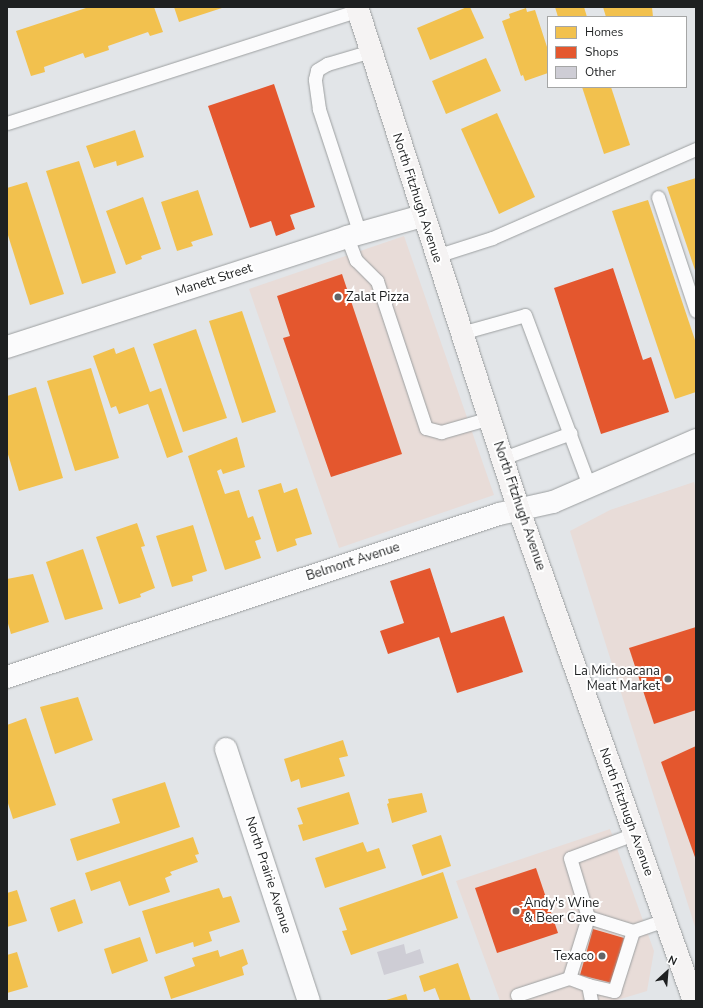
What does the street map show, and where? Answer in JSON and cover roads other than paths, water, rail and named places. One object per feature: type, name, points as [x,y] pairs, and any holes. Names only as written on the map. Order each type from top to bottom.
[{"type":"street","name":"North Fitzhugh Avenue","points":[[360,8],[371,51],[422,216],[490,418],[519,510],[694,1001]]},
{"type":"street","name":"Manett Street","points":[[7,347],[354,235],[422,216]]},
{"type":"street","name":"Belmont Avenue","points":[[7,677],[499,514],[553,502],[590,488],[696,440]]},
{"type":"street","name":"North Prairie Avenue","points":[[226,749],[309,1001]]},
{"type":"lane","points":[[7,123],[360,8]]},
{"type":"lane","points":[[371,51],[327,64],[317,70],[315,79],[319,109],[354,235],[356,260],[377,281],[426,428],[441,432],[490,418]]},
{"type":"lane","points":[[436,256],[492,238],[696,149]]},
{"type":"lane","points":[[658,197],[696,311]]},
{"type":"lane","points":[[461,333],[525,315],[571,433],[590,488]]},
{"type":"lane","points":[[503,458],[571,433]]},
{"type":"lane","points":[[569,978],[588,917],[570,858],[634,834]]},
{"type":"lane","points":[[588,917],[633,931],[665,920]]},
{"type":"lane","points":[[517,994],[569,978],[588,985],[614,991],[633,931]]},
{"type":"lane","points":[[588,985],[591,1001]]},
{"type":"place","name":"Zalat Pizza","points":[[338,297]]},
{"type":"place","name":"La Michoacana Meat Market","points":[[668,679]]},
{"type":"place","name":"Andy's Wine & Beer Cave","points":[[516,911]]},
{"type":"place","name":"Texaco","points":[[602,956]]}]
